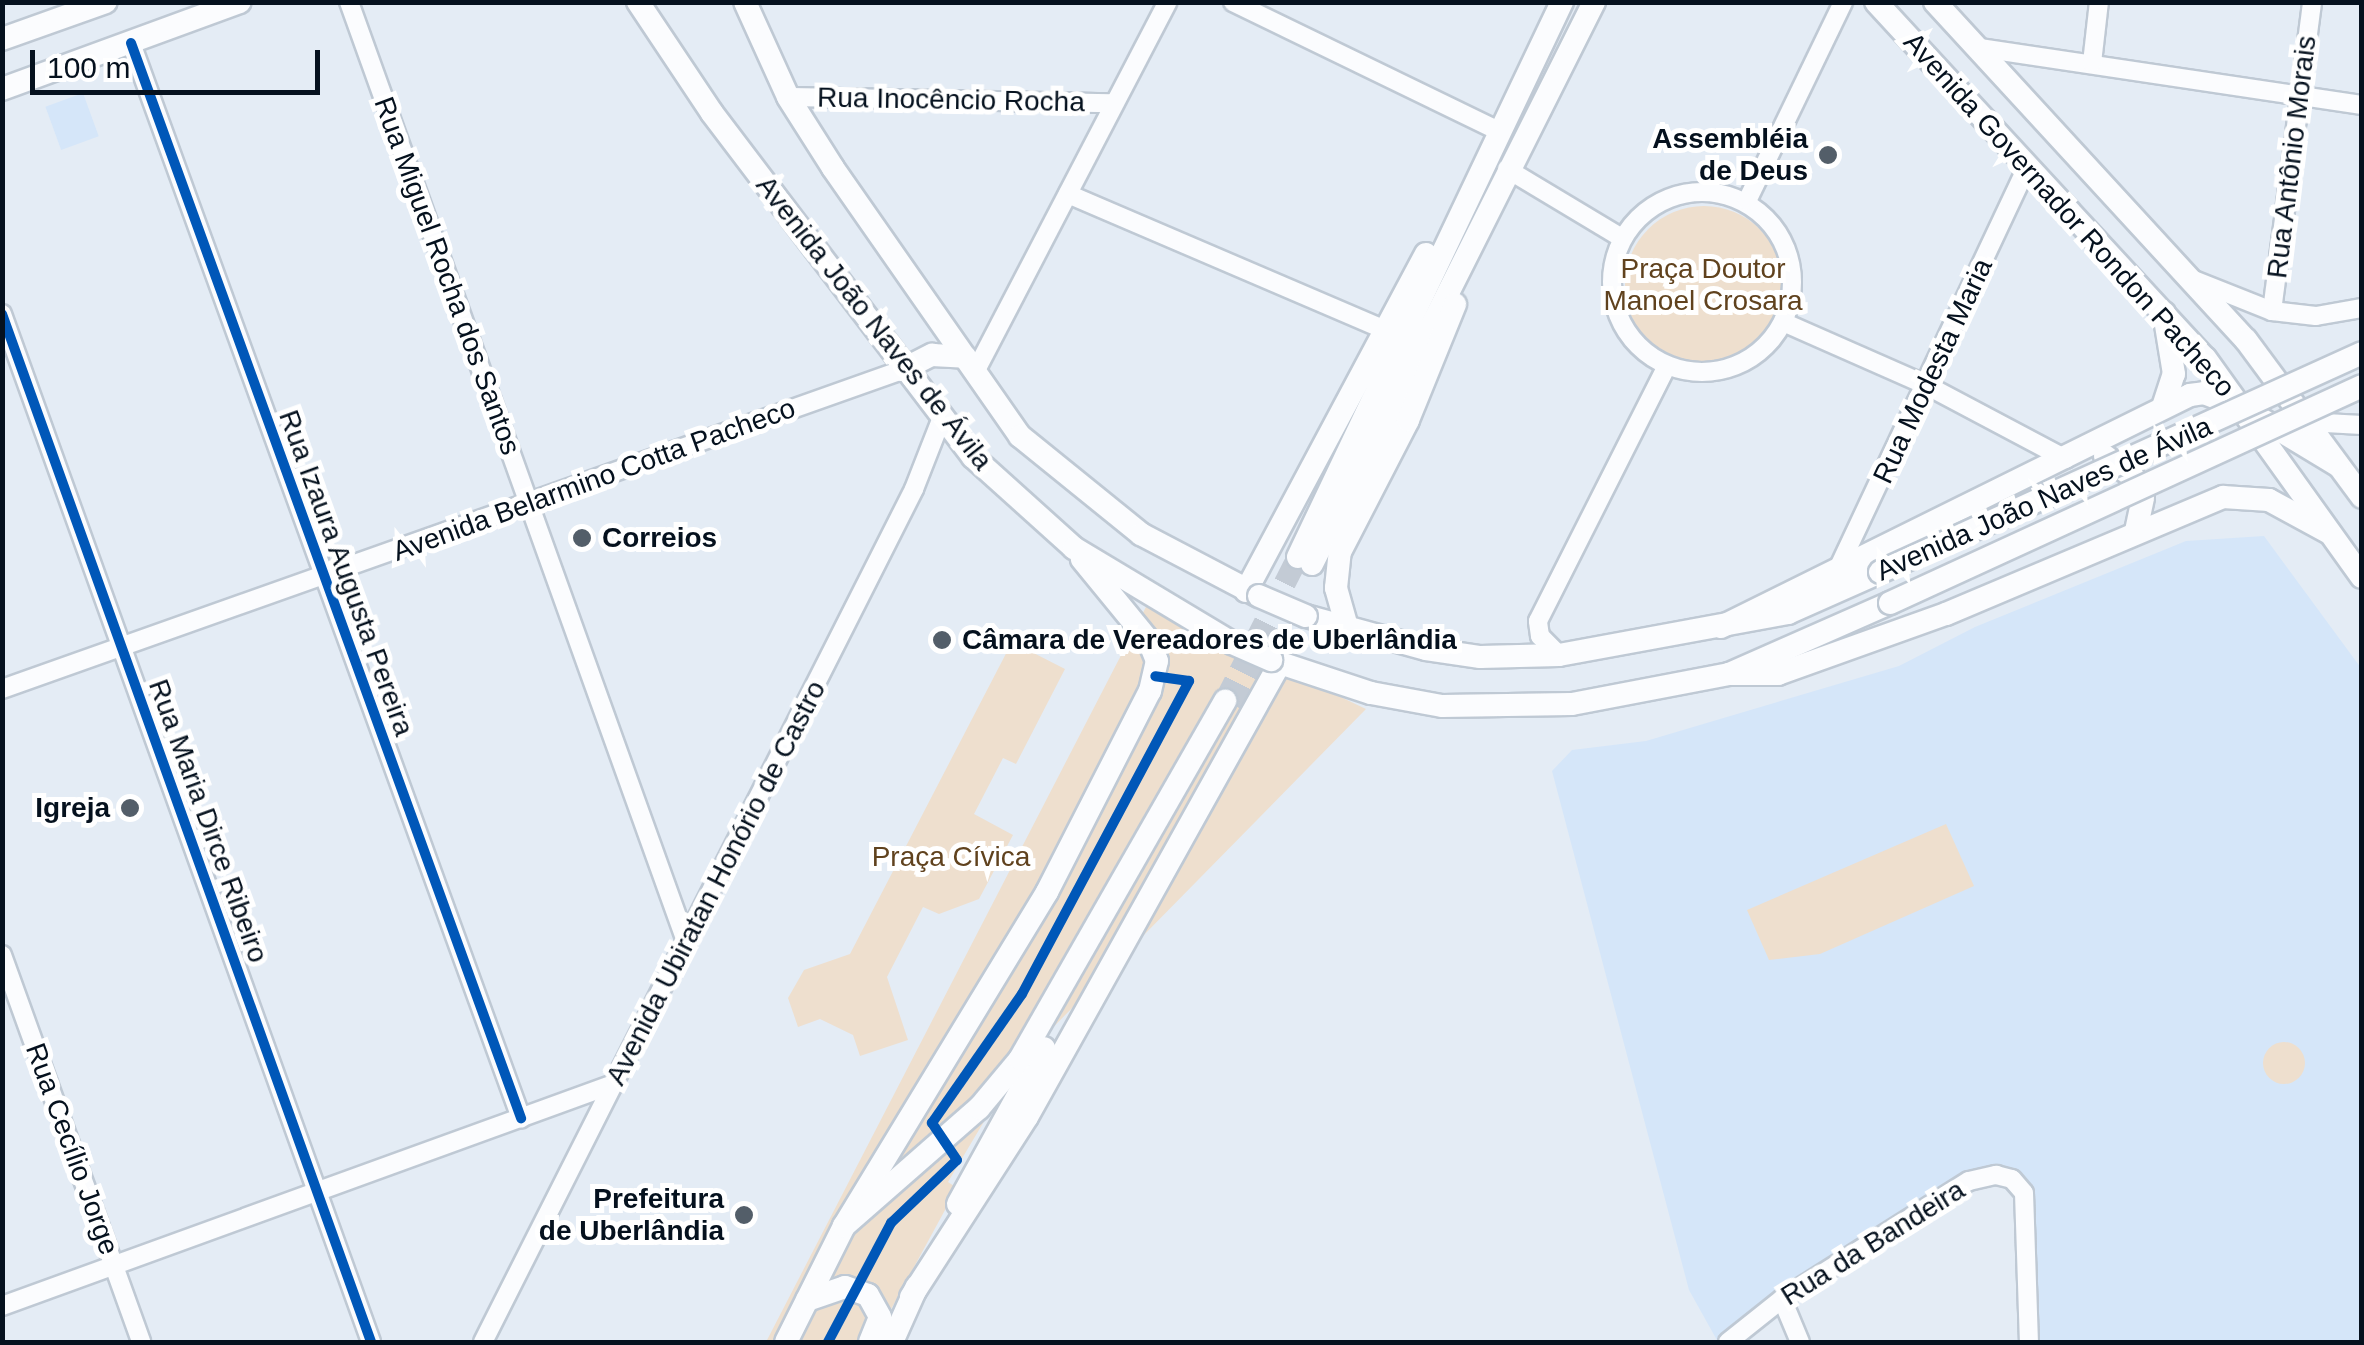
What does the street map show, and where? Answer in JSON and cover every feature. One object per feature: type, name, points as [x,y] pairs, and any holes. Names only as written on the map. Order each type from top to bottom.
[{"type":"main road","points":[[2,39],[106,2]]},
{"type":"main road","points":[[2,89],[240,2]]},
{"type":"main road","name":"Avenida João Naves de Ávila","points":[[638,2],[902,370],[941,420],[1015,500],[1074,548],[1232,643],[1371,693],[1442,706],[1572,704],[1730,674],[2362,386]]},
{"type":"main road","name":"Avenida João Naves de Ávila","points":[[746,2],[788,97],[1020,436],[1064,478],[1140,534],[1306,616],[1480,657],[1559,655],[1788,613],[2362,354]]},
{"type":"main road","points":[[1562,2],[1496,130],[1304,560],[1594,2]]},
{"type":"main road","name":"Avenida Governador Rondon Pacheco","points":[[1876,2],[2163,309],[2223,381],[2362,577]]},
{"type":"main road","name":"Avenida Governador Rondon Pacheco","points":[[1935,2],[2193,279],[2362,498]]},
{"type":"main road","points":[[1253,593],[1381,328],[1477,176]]},
{"type":"main road","points":[[1347,627],[1336,588],[1340,552],[1408,420],[1495,194]]},
{"type":"main road","name":"Avenida João Naves de Ávila","points":[[1721,626],[2090,448],[2163,408],[2174,374],[2163,309]]},
{"type":"main road","points":[[902,370],[932,355],[970,365]]},
{"type":"main road","points":[[2223,381],[2307,422]]},
{"type":"main road","points":[[2163,408],[2204,393],[2243,408],[2337,465]]},
{"type":"main road","points":[[2090,448],[2133,477],[2142,498],[2136,530]]},
{"type":"main road","name":"Avenida João Naves de Ávila","points":[[1730,674],[1754,677],[1796,668],[1946,614],[2202,503],[2247,496],[2269,500],[2335,536]]},
{"type":"main road","points":[[786,1342],[844,1226],[1047,892],[1150,691],[1157,661],[1149,641],[1074,548]]},
{"type":"main road","points":[[911,1297],[1027,1117],[1276,661]]},
{"type":"main road","points":[[844,1226],[979,1108],[1020,1059],[1232,704],[1032,1068],[911,1297],[892,1342]]},
{"type":"main road","points":[[807,1300],[845,1287],[868,1295],[880,1316],[870,1342]]},
{"type":"street","name":"Rua Miguel Rocha dos Santos","points":[[349,2],[686,944]]},
{"type":"street","points":[[970,365],[1068,194],[1168,2]]},
{"type":"street","points":[[1233,2],[1496,130]]},
{"type":"street","points":[[1747,201],[1843,2]]},
{"type":"street","points":[[2092,63],[2100,2]]},
{"type":"street","name":"Rua Antônio Morais","points":[[2272,311],[2312,2]]},
{"type":"street","name":"Rua Izaura Augusta Pereira","points":[[131,43],[520,1118]]},
{"type":"street","points":[[1980,48],[2362,105]]},
{"type":"street","name":"Rua Inocêncio Rocha","points":[[788,97],[1114,103]]},
{"type":"street","name":"Rua Modesta Maria","points":[[1836,573],[2027,167]]},
{"type":"street","points":[[1507,169],[1622,238]]},
{"type":"street","points":[[1712,191],[1747,201],[1788,250],[1793,289],[1784,322],[1742,364],[1712,373],[1667,366],[1624,330],[1611,296],[1622,238],[1669,197],[1712,191]]},
{"type":"street","points":[[1068,194],[1381,328]]},
{"type":"street","name":"Avenida Governador Rondon Pacheco","points":[[2193,279],[2272,311],[2316,316],[2362,308]]},
{"type":"street","name":"Rua Maria Dirce Ribeiro","points":[[2,314],[371,1342]]},
{"type":"street","points":[[1784,322],[1926,385],[2066,459]]},
{"type":"street","points":[[1559,655],[1540,636],[1538,622],[1667,366]]},
{"type":"street","name":"Avenida Belarmino Cotta Pacheco","points":[[2,689],[902,370]]},
{"type":"street","name":"Avenida Ubiratan Honório de Castro","points":[[483,1342],[914,489],[941,420]]},
{"type":"street","points":[[2307,422],[2362,425]]},
{"type":"street","name":"Rua Cecílio Jorge","points":[[2,955],[141,1342]]},
{"type":"street","points":[[2,1306],[616,1083]]},
{"type":"street","name":"Rua da Bandeira","points":[[1728,1342],[1782,1299],[1969,1181],[1996,1175],[2012,1179],[2024,1193],[2030,1342]]},
{"type":"street","points":[[1782,1299],[1800,1342]]},
{"type":"shaded area","points":[[83,93],[99,136],[61,150],[45,107]]},
{"type":"shaded area","points":[[2264,536],[2361,668],[2361,1342],[2029,1342],[2024,1193],[2012,1179],[1969,1181],[1728,1342],[1718,1342],[1689,1290],[1552,771],[1572,750],[1646,741],[1899,666],[1975,627],[2186,541]]},
{"type":"green space","name":"Praça Doutor Manoel Crosara","points":[[1704,206],[1734,212],[1760,229],[1777,255],[1783,285],[1777,315],[1760,341],[1734,358],[1704,364],[1674,358],[1648,341],[1631,315],[1625,285],[1631,255],[1648,229],[1674,212]]},
{"type":"green space","points":[[1147,605],[1366,709],[1020,1061],[948,1182],[957,1188],[883,1324],[861,1342],[766,1342]]},
{"type":"green space","name":"Praça Cívica","points":[[1012,642],[1065,669],[1016,764],[1003,758],[974,814],[1013,835],[979,899],[939,914],[923,907],[887,977],[908,1040],[860,1056],[853,1035],[820,1019],[798,1027],[788,998],[804,970],[850,954]]},
{"type":"green space","points":[[1946,824],[1974,886],[1820,954],[1769,960],[1747,910]]},
{"type":"green space","points":[[2284,1042],[2299,1048],[2305,1063],[2299,1078],[2284,1084],[2269,1078],[2263,1063],[2269,1048]]},
{"type":"tunnel","points":[[1225,701],[1298,557]]},
{"type":"tunnel","points":[[1239,708],[1296,595]]},
{"type":"cycle path","points":[[131,43],[521,1118]]},
{"type":"cycle path","points":[[2,314],[371,1342]]},
{"type":"cycle path","points":[[828,1342],[891,1223],[957,1160],[932,1123],[1022,994],[1189,681],[1155,676]]},
{"type":"place","name":"Assembléia de Deus","points":[[1828,155]]},
{"type":"place","name":"Correios","points":[[582,538]]},
{"type":"place","name":"Câmara de Vereadores de Uberlândia","points":[[942,640]]},
{"type":"place","name":"Igreja","points":[[130,808]]},
{"type":"place","name":"Prefeitura de Uberlândia","points":[[744,1215]]}]
